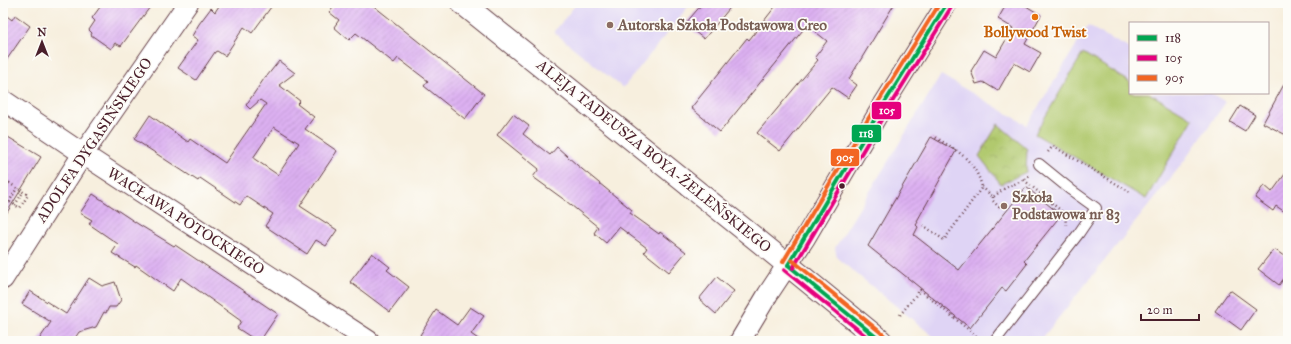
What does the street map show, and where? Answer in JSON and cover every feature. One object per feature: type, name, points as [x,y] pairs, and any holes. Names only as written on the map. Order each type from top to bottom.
[{"type":"street","name":"ADOLFA DYGASIŃSKIEGO","points":[[3,280],[82,154],[188,3]]},
{"type":"street","name":"ALEJA TADEUSZA BOYA-ŻELEŃSKIEGO","points":[[462,3],[881,341]]},
{"type":"street","points":[[740,341],[825,205],[882,107],[947,3]]},
{"type":"street","name":"WACŁAWA POTOCKIEGO","points":[[3,100],[82,154],[369,341]]},
{"type":"lane","points":[[995,341],[1079,233],[1096,208],[1039,164]]},
{"type":"path","points":[[933,136],[962,153],[977,172],[982,187],[993,197],[993,201],[1001,209]]},
{"type":"path","points":[[993,197],[1009,185],[1024,180],[1034,172],[1053,146],[1130,192]]},
{"type":"path","points":[[1024,180],[1065,214],[1066,231]]},
{"type":"path","points":[[3,193],[9,182],[28,195],[20,208]]},
{"type":"path","points":[[923,226],[944,240],[982,187]]},
{"type":"path","points":[[8,202],[17,188]]},
{"type":"path","points":[[15,206],[23,192]]},
{"type":"path","points":[[3,198],[25,212]]},
{"type":"path","points":[[900,315],[920,290],[981,340]]},
{"type":"shaded area","points":[[577,3],[691,3],[623,88],[554,32]]},
{"type":"shaded area","name":"Szkoła Podstawowa nr 83","points":[[1088,26],[1129,48],[1129,94],[1212,94],[1226,102],[1182,164],[1040,341],[939,341],[837,258],[835,248],[941,75],[1027,125]]},
{"type":"green space","points":[[1083,53],[1129,81],[1129,94],[1151,94],[1193,119],[1146,199],[1035,134]]},
{"type":"green space","points":[[998,124],[1027,149],[1026,172],[1001,184],[979,156]]},
{"type":"building","points":[[103,3],[153,3],[121,46],[115,43],[111,49],[91,35],[92,33],[89,30],[95,21],[92,18]]},
{"type":"building","points":[[221,3],[274,3],[252,33],[244,27],[225,56],[217,51],[215,52],[196,80],[178,68],[198,40],[192,36],[199,24],[211,8],[215,12]]},
{"type":"building","points":[[336,3],[370,3],[484,94],[465,119],[424,86],[428,81],[398,58],[394,63],[356,33],[349,40],[334,27],[339,20],[329,12]]},
{"type":"building","points":[[703,3],[734,3],[704,39],[685,24]]},
{"type":"building","points":[[778,3],[895,3],[849,79],[857,85],[848,98],[832,87],[780,151],[757,133],[818,60],[815,57],[827,41],[807,25],[720,132],[691,108],[747,38],[749,40]]},
{"type":"building","points":[[1007,3],[1021,3],[1041,15],[1025,44],[1041,53],[1030,72],[1014,63],[998,91],[983,82],[976,84],[971,71],[984,50],[996,57],[1013,28],[998,19]]},
{"type":"building","points":[[3,13],[12,20],[15,15],[30,26],[3,65]]},
{"type":"building","points":[[279,61],[295,73],[279,85],[300,101],[297,104],[314,117],[305,129],[337,151],[300,206],[337,230],[326,246],[316,240],[307,254],[265,226],[273,214],[246,196],[240,205],[200,178],[198,181],[134,139],[150,115],[188,142],[190,139],[225,163],[266,104],[260,100],[250,109],[246,105]],"holes":[[[274,127],[299,143],[278,175],[253,158]]]},
{"type":"building","points":[[1288,77],[1288,136],[1263,123]]},
{"type":"building","points":[[1240,106],[1255,115],[1245,131],[1230,122]]},
{"type":"building","points":[[513,114],[529,126],[523,134],[550,155],[557,147],[632,210],[630,213],[659,234],[660,232],[686,252],[669,272],[644,252],[647,248],[619,227],[606,243],[594,233],[598,227],[533,177],[539,169],[497,135]]},
{"type":"building","points":[[3,134],[41,157],[3,219]]},
{"type":"building","points":[[931,137],[956,151],[917,221],[918,222],[916,225],[918,227],[914,235],[959,270],[1026,187],[1061,215],[1024,261],[1027,264],[1006,291],[1002,288],[970,328],[868,246]]},
{"type":"building","points":[[1288,170],[1288,214],[1276,206],[1273,211],[1255,198],[1264,185],[1272,192]]},
{"type":"building","points":[[93,194],[138,224],[174,246],[175,245],[278,314],[260,341],[257,341],[237,328],[241,321],[181,278],[173,291],[136,265],[135,267],[112,253],[118,244],[89,224],[92,220],[80,213]]},
{"type":"building","points":[[1274,249],[1288,259],[1288,273],[1279,285],[1258,269]]},
{"type":"building","points":[[372,253],[390,267],[387,270],[409,287],[390,312],[350,282]]},
{"type":"building","points":[[717,277],[734,291],[716,314],[699,299]]},
{"type":"building","points":[[89,278],[102,286],[115,282],[121,300],[116,307],[109,307],[106,313],[104,312],[96,327],[79,332],[73,341],[38,341],[51,322],[22,304],[30,291],[66,314]]},
{"type":"building","points":[[1230,290],[1256,309],[1241,330],[1215,311]]},
{"type":"building","points":[[470,307],[484,316],[471,334],[481,341],[428,341],[420,335],[436,310],[457,325]]},
{"type":"transit line","name":"905","points":[[783,262],[877,104],[940,3]]},
{"type":"transit line","name":"118","points":[[788,265],[882,107],[947,3]]},
{"type":"transit line","name":"105","points":[[793,268],[887,110],[952,6]]},
{"type":"transit line","name":"905","points":[[792,260],[885,336]]},
{"type":"transit line","name":"118","points":[[788,265],[881,341]]},
{"type":"transit line","name":"105","points":[[784,270],[872,341]]},
{"type":"place","name":"Bollywood Twist","points":[[1035,17]]},
{"type":"place","name":"Autorska Szkoła Podstawowa Creo","points":[[610,25]]},
{"type":"place","name":"Szkoła Podstawowa nr 83","points":[[1004,206]]}]
